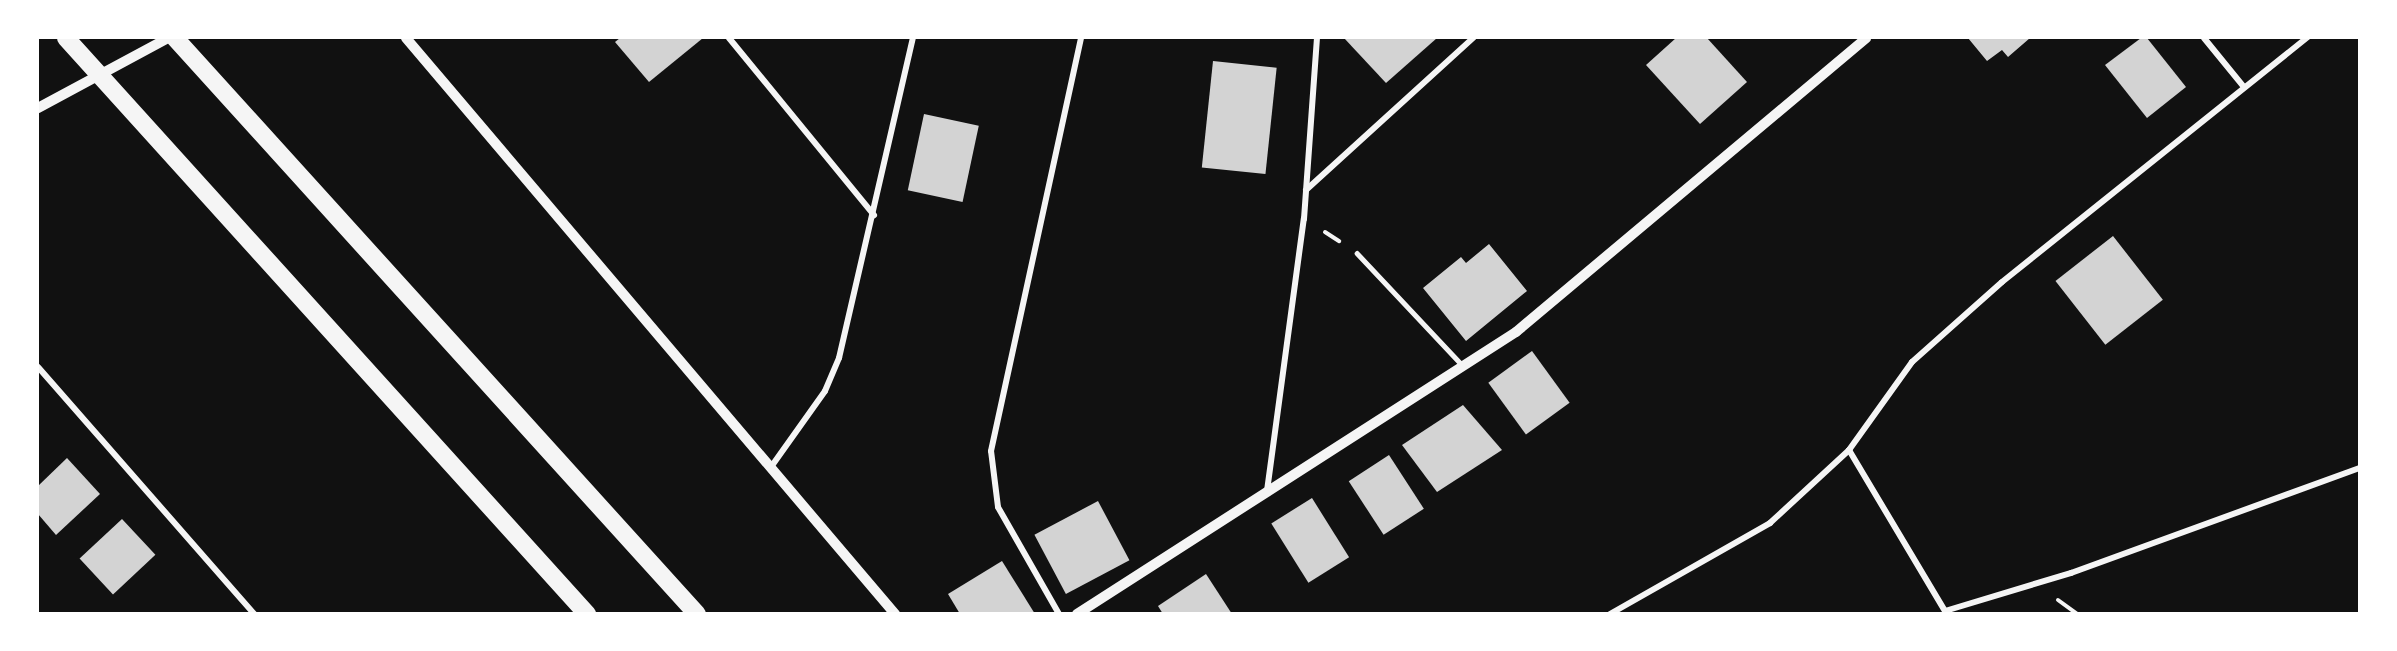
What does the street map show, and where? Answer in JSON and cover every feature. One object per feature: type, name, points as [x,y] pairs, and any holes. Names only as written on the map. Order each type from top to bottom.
[{"type":"highway","points":[[66,38],[587,614]]},
{"type":"highway","points":[[175,38],[697,614]]},
{"type":"street","points":[[38,108],[168,38]]},
{"type":"street","points":[[406,38],[895,614]]},
{"type":"street","points":[[729,38],[874,214]]},
{"type":"street","points":[[771,467],[825,391],[839,358],[913,38]]},
{"type":"street","points":[[1059,614],[998,507],[991,451],[1081,38]]},
{"type":"street","points":[[1267,491],[1304,219],[1317,38]]},
{"type":"street","points":[[1306,190],[1473,38]]},
{"type":"street","points":[[1077,614],[1267,491],[1464,368],[1516,332],[1866,38]]},
{"type":"street","points":[[2204,38],[2244,87]]},
{"type":"street","points":[[1610,614],[1770,523],[1849,450],[1912,362],[2244,87],[2307,38]]},
{"type":"street","points":[[38,367],[254,614]]},
{"type":"street","points":[[1849,450],[1945,612],[2071,573],[2360,468]]},
{"type":"lane","points":[[1357,253],[1464,368]]},
{"type":"path","points":[[1304,219],[1357,253]]},
{"type":"building","points":[[620,38],[703,38],[649,82],[615,42]]},
{"type":"building","points":[[1344,38],[1437,38],[1386,83]]},
{"type":"building","points":[[1676,38],[1707,38],[1747,82],[1700,124],[1646,65]]},
{"type":"building","points":[[1968,38],[2030,38],[2008,57],[2002,50],[1987,61]]},
{"type":"building","points":[[2141,38],[2147,38],[2186,87],[2147,118],[2105,65]]},
{"type":"building","points":[[1213,61],[1277,68],[1265,174],[1202,167]]},
{"type":"building","points":[[924,114],[979,126],[963,202],[908,190]]},
{"type":"building","points":[[2113,236],[2163,300],[2105,345],[2055,281]]},
{"type":"building","points":[[1489,244],[1527,291],[1466,341],[1423,288],[1461,257],[1466,263]]},
{"type":"building","points":[[1532,351],[1570,403],[1526,435],[1488,383]]},
{"type":"building","points":[[1463,405],[1502,450],[1437,492],[1402,445]]},
{"type":"building","points":[[1389,455],[1424,509],[1384,535],[1349,481]]},
{"type":"building","points":[[67,458],[100,494],[56,535],[38,514],[38,486]]},
{"type":"building","points":[[1312,498],[1349,557],[1308,583],[1271,523]]},
{"type":"building","points":[[1098,501],[1129,560],[1066,594],[1034,535]]},
{"type":"building","points":[[122,519],[155,555],[113,594],[80,559]]},
{"type":"building","points":[[1002,561],[1035,614],[960,614],[948,594]]},
{"type":"building","points":[[1206,574],[1232,614],[1163,614],[1158,606]]}]
